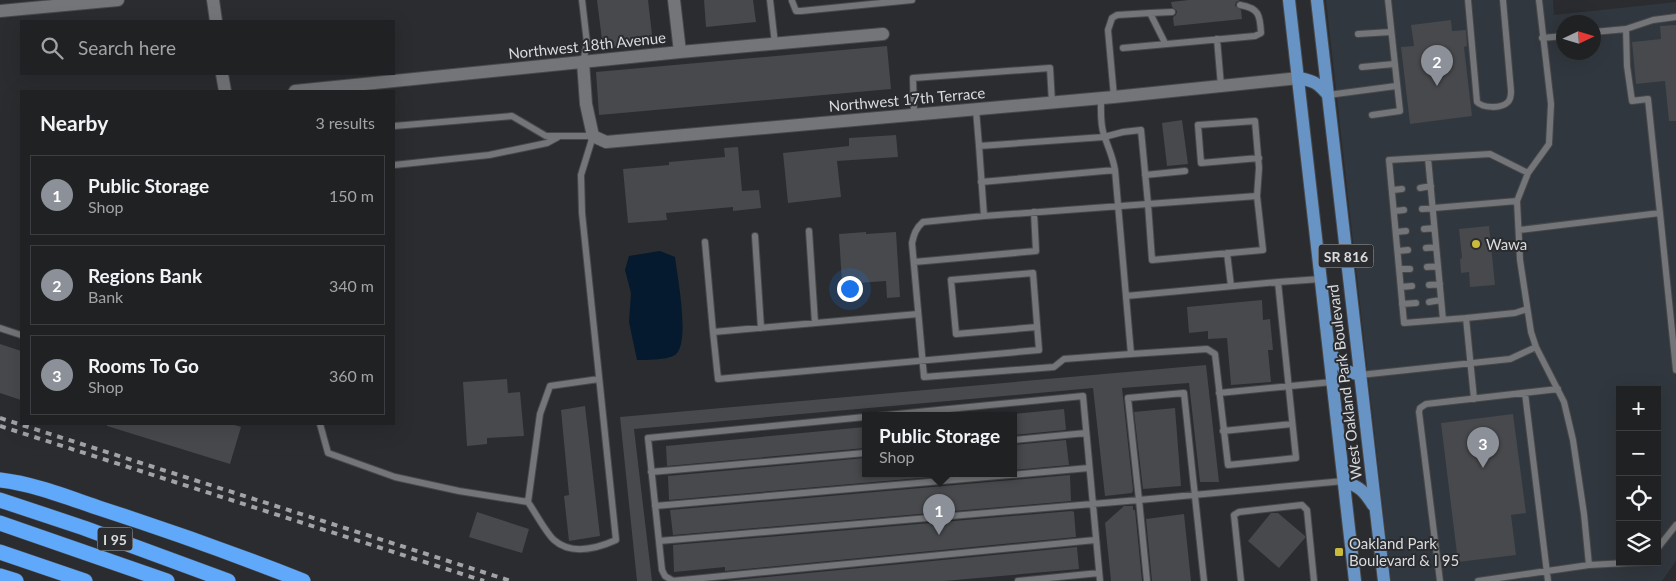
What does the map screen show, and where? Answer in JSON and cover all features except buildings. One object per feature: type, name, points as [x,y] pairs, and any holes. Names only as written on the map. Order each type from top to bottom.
[{"type":"highway","points":[[0,480],[22,482],[103,509],[206,544],[303,581]]},
{"type":"highway","name":"I 95","points":[[0,500],[84,528],[228,581]]},
{"type":"highway","points":[[0,523],[167,581]]},
{"type":"highway","points":[[0,552],[85,581]]},
{"type":"highway","points":[[0,576],[16,581]]},
{"type":"main road","name":"West Oakland Park Boulevard","points":[[1289,0],[1355,581]]},
{"type":"main road","name":"West Oakland Park Boulevard","points":[[1317,0],[1384,581]]},
{"type":"main road","points":[[1298,78],[1319,85],[1328,95]]},
{"type":"main road","points":[[1329,351],[1346,371],[1360,375]]},
{"type":"main road","points":[[1344,481],[1358,486],[1365,493],[1375,510]]},
{"type":"street","points":[[0,11],[118,0]]},
{"type":"street","points":[[213,0],[216,20]]},
{"type":"street","points":[[674,0],[680,52]]},
{"type":"street","name":"Northwest 18th Avenue","points":[[305,90],[680,52],[883,34]]},
{"type":"street","points":[[583,62],[586,104],[593,136]]},
{"type":"street","points":[[222,75],[225,90]]},
{"type":"street","name":"Northwest 17th Terrace","points":[[593,136],[606,142],[1052,103],[1298,78]]},
{"type":"lane","points":[[582,0],[587,43],[583,62]]},
{"type":"lane","points":[[770,0],[775,44]]},
{"type":"lane","points":[[791,0],[796,11],[912,0]]},
{"type":"lane","points":[[1372,115],[1400,111],[1388,0]]},
{"type":"lane","points":[[1468,0],[1477,102],[1481,106],[1486,107],[1502,105],[1507,103],[1510,98],[1503,0]]},
{"type":"lane","points":[[1539,0],[1551,104],[1549,144],[1528,173],[1517,201],[1520,260],[1531,332],[1536,347],[1564,402],[1573,440],[1584,514],[1589,565]]},
{"type":"lane","points":[[1123,48],[1255,36],[1262,33],[1260,17],[1250,7],[1240,5]]},
{"type":"lane","points":[[1150,12],[1165,43]]},
{"type":"lane","points":[[1114,97],[1108,30],[1110,21],[1117,15],[1172,12]]},
{"type":"lane","points":[[1601,31],[1626,29],[1653,20],[1676,18]]},
{"type":"lane","points":[[1626,29],[1627,66],[1632,101],[1648,100],[1676,370]]},
{"type":"lane","points":[[1358,34],[1391,32]]},
{"type":"lane","points":[[1542,38],[1556,37]]},
{"type":"lane","points":[[1217,39],[1221,86]]},
{"type":"lane","points":[[1362,67],[1394,64]]},
{"type":"lane","points":[[914,115],[913,78],[1050,68],[1052,103]]},
{"type":"lane","points":[[1328,95],[1396,86]]},
{"type":"lane","points":[[1101,98],[1104,137],[1114,158],[1131,354]]},
{"type":"lane","points":[[976,110],[984,216]]},
{"type":"lane","points":[[395,126],[512,116],[546,136],[593,136],[581,175],[582,213],[616,540],[601,547],[574,550],[555,541],[528,502],[540,414],[550,386],[599,379]]},
{"type":"lane","points":[[979,146],[1104,137],[1141,130],[1152,260],[1263,250],[1257,196],[1259,158],[1255,121],[1198,125],[1201,163],[1259,158]]},
{"type":"lane","points":[[395,165],[489,155],[547,143],[559,136]]},
{"type":"lane","points":[[1527,309],[1515,313],[1404,323],[1389,160],[1490,154],[1528,173]]},
{"type":"lane","points":[[1428,158],[1443,320]]},
{"type":"lane","points":[[981,182],[1115,170]]},
{"type":"lane","points":[[1145,174],[1185,171]]},
{"type":"lane","points":[[1420,188],[1431,186]]},
{"type":"lane","points":[[1393,190],[1402,189]]},
{"type":"lane","points":[[1257,196],[924,222],[918,226],[912,244],[924,377],[1054,367],[1064,359],[1207,348],[1215,354],[1228,465],[1296,458],[1278,282]]},
{"type":"lane","points":[[1422,209],[1517,201]]},
{"type":"lane","points":[[1395,211],[1404,210]]},
{"type":"lane","points":[[914,262],[1036,252],[1034,212]]},
{"type":"lane","points":[[1519,230],[1660,213]]},
{"type":"lane","points":[[1424,229],[1434,228]]},
{"type":"lane","points":[[809,230],[815,323]]},
{"type":"lane","points":[[1396,232],[1406,231]]},
{"type":"lane","points":[[755,236],[761,328]]},
{"type":"lane","points":[[705,242],[718,379],[1039,350],[1033,273],[952,280],[956,334],[1037,327]]},
{"type":"lane","points":[[1426,248],[1436,247]]},
{"type":"lane","points":[[1398,251],[1408,250]]},
{"type":"lane","points":[[1227,253],[1231,286]]},
{"type":"lane","points":[[1427,267],[1438,266]]},
{"type":"lane","points":[[1400,269],[1410,268]]},
{"type":"lane","points":[[1126,296],[1321,278]]},
{"type":"lane","points":[[1429,285],[1440,284]]},
{"type":"lane","points":[[1401,287],[1412,286]]},
{"type":"lane","points":[[1429,302],[1441,300]]},
{"type":"lane","points":[[1402,304],[1416,303]]},
{"type":"lane","points":[[713,332],[918,314]]},
{"type":"lane","points":[[1466,318],[1474,399]]},
{"type":"lane","points":[[0,328],[20,335]]},
{"type":"lane","points":[[1360,375],[1510,360],[1536,347]]},
{"type":"lane","points":[[1219,393],[1333,382]]},
{"type":"lane","points":[[1440,581],[1420,408],[1426,404],[1558,389]]},
{"type":"lane","points":[[1147,581],[1128,398],[1184,393],[1204,581]]},
{"type":"lane","points":[[1525,393],[1548,581]]},
{"type":"lane","points":[[918,412],[1083,396],[1100,581]]},
{"type":"lane","points":[[862,417],[648,438],[658,542],[662,570],[665,576],[672,581],[1096,540]]},
{"type":"lane","points":[[1223,431],[1292,424]]},
{"type":"lane","points":[[320,425],[328,453],[395,477],[459,491],[528,502]]},
{"type":"lane","points":[[1017,440],[1086,433]]},
{"type":"lane","points":[[651,472],[862,453]]},
{"type":"lane","points":[[1017,474],[1089,468]]},
{"type":"lane","points":[[655,506],[986,477]]},
{"type":"lane","points":[[658,542],[1092,505],[1344,481]]},
{"type":"lane","points":[[1241,581],[1234,515],[1239,512],[1302,505],[1307,510],[1314,581]]},
{"type":"lane","points":[[1661,544],[1676,526]]},
{"type":"lane","points":[[1478,581],[1589,565],[1616,564]]},
{"type":"lane","points":[[1018,581],[1099,573]]},
{"type":"shaded area","points":[[1326,0],[1553,0],[1554,15],[1676,2],[1676,561],[1662,581],[1391,581]]},
{"type":"water","points":[[660,251],[675,257],[683,324],[680,348],[671,357],[637,360],[629,322],[631,293],[625,270],[629,256]]},
{"type":"railway","points":[[0,418],[20,424]]},
{"type":"railway","points":[[22,425],[511,581]]},
{"type":"railway","points":[[0,426],[484,581]]},
{"type":"place","name":"Regions Bank","points":[[1437,86]]},
{"type":"place","name":"Wawa","points":[[1476,244]]},
{"type":"place","name":"Rooms To Go","points":[[1483,468]]},
{"type":"place","name":"Public Storage","points":[[939,535]]},
{"type":"place","name":"Oakland Park Boulevard & I 95","points":[[1339,552]]}]
